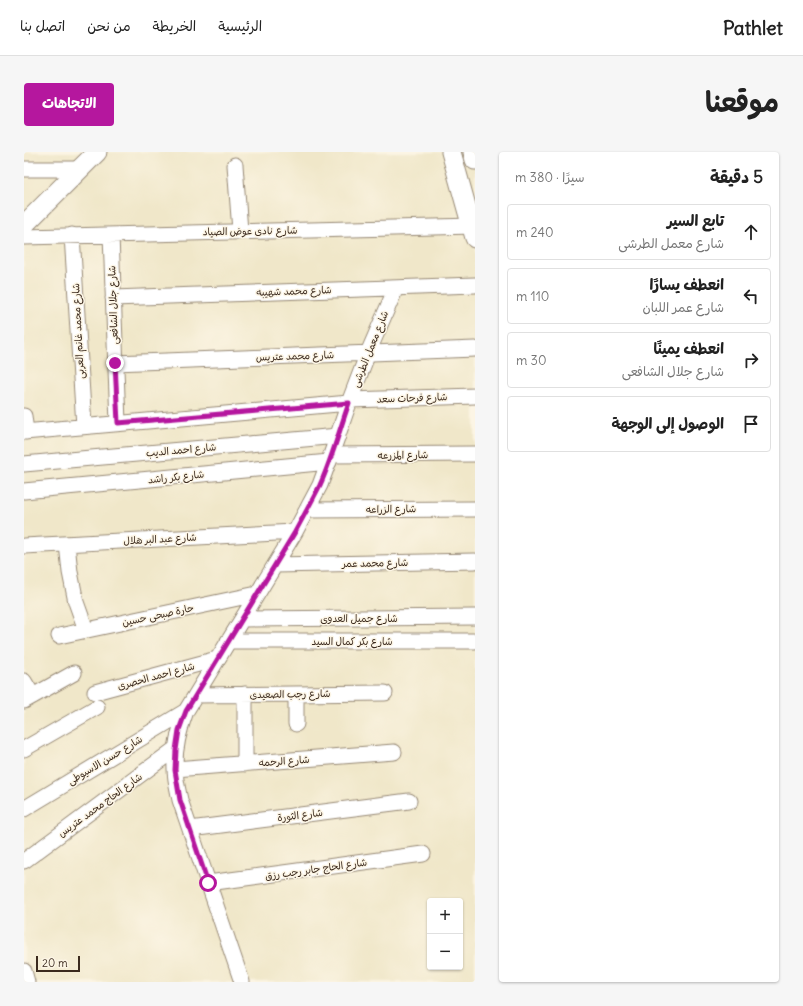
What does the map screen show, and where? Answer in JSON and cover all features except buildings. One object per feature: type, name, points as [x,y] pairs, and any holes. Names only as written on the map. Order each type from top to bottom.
[{"type":"street","points":[[24,225],[97,152]]},
{"type":"street","points":[[451,152],[474,230]]},
{"type":"street","points":[[473,152],[475,160]]},
{"type":"street","points":[[235,165],[240,232]]},
{"type":"street","points":[[24,169],[80,169]]},
{"type":"street","name":"شارع نادى عوض الصياد","points":[[24,237],[240,232],[474,230]]},
{"type":"street","name":"شارع محمد غانم العربى","points":[[72,235],[84,426]]},
{"type":"street","name":"شارع جلال الشافعى","points":[[111,235],[118,423]]},
{"type":"street","name":"شارع محمد شهيبه","points":[[113,298],[475,285]]},
{"type":"street","name":"شارع معمل الطرشى","points":[[242,982],[180,800],[175,770],[179,730],[186,711],[295,532],[320,485],[368,352],[396,288]]},
{"type":"street","name":"شارع محمد عتريس","points":[[115,363],[475,349]]},
{"type":"street","name":"شارع فرحات سعد","points":[[25,432],[349,402],[475,396]]},
{"type":"street","points":[[24,416],[25,432]]},
{"type":"street","name":"شارع احمد الديب","points":[[24,464],[338,436]]},
{"type":"street","name":"شارع المزرعه","points":[[330,459],[475,454]]},
{"type":"street","name":"شارع بكر راشد","points":[[24,492],[330,459]]},
{"type":"street","name":"شارع الزراعه","points":[[307,510],[475,508]]},
{"type":"street","name":"شارع عبد البر هلال","points":[[24,546],[295,532]]},
{"type":"street","points":[[67,544],[74,594],[86,630]]},
{"type":"street","name":"شارع محمد عمر","points":[[275,565],[475,561]]},
{"type":"street","name":"حارة صبحى حسين","points":[[59,636],[257,594]]},
{"type":"street","name":"شارع جميل العدوى","points":[[242,619],[475,617]]},
{"type":"street","name":"شارع بكر كمال السيد","points":[[228,641],[475,641]]},
{"type":"street","name":"شارع احمد الحصرى","points":[[95,692],[217,659]]},
{"type":"street","points":[[24,680],[29,698],[74,673]]},
{"type":"street","name":"شارع رجب الصعيدى","points":[[196,695],[385,693]]},
{"type":"street","points":[[245,694],[245,764]]},
{"type":"street","points":[[296,694],[296,724]]},
{"type":"street","points":[[24,750],[97,707]]},
{"type":"street","name":"شارع حسن الاسيوطى","points":[[24,809],[186,711]]},
{"type":"street","name":"شارع الحاج محمد عتريس","points":[[24,861],[176,750]]},
{"type":"street","name":"شارع الرحمه","points":[[175,770],[394,752]]},
{"type":"street","name":"شارع الثورة","points":[[190,829],[409,801]]},
{"type":"street","name":"شارع الحاج جابر رجب رزق","points":[[208,883],[423,854]]},
{"type":"street","points":[[24,971],[27,982]]},
{"type":"route","points":[[115,363],[118,423],[349,403],[320,485],[295,532],[186,711],[179,730],[175,770],[180,800],[208,883]]}]
